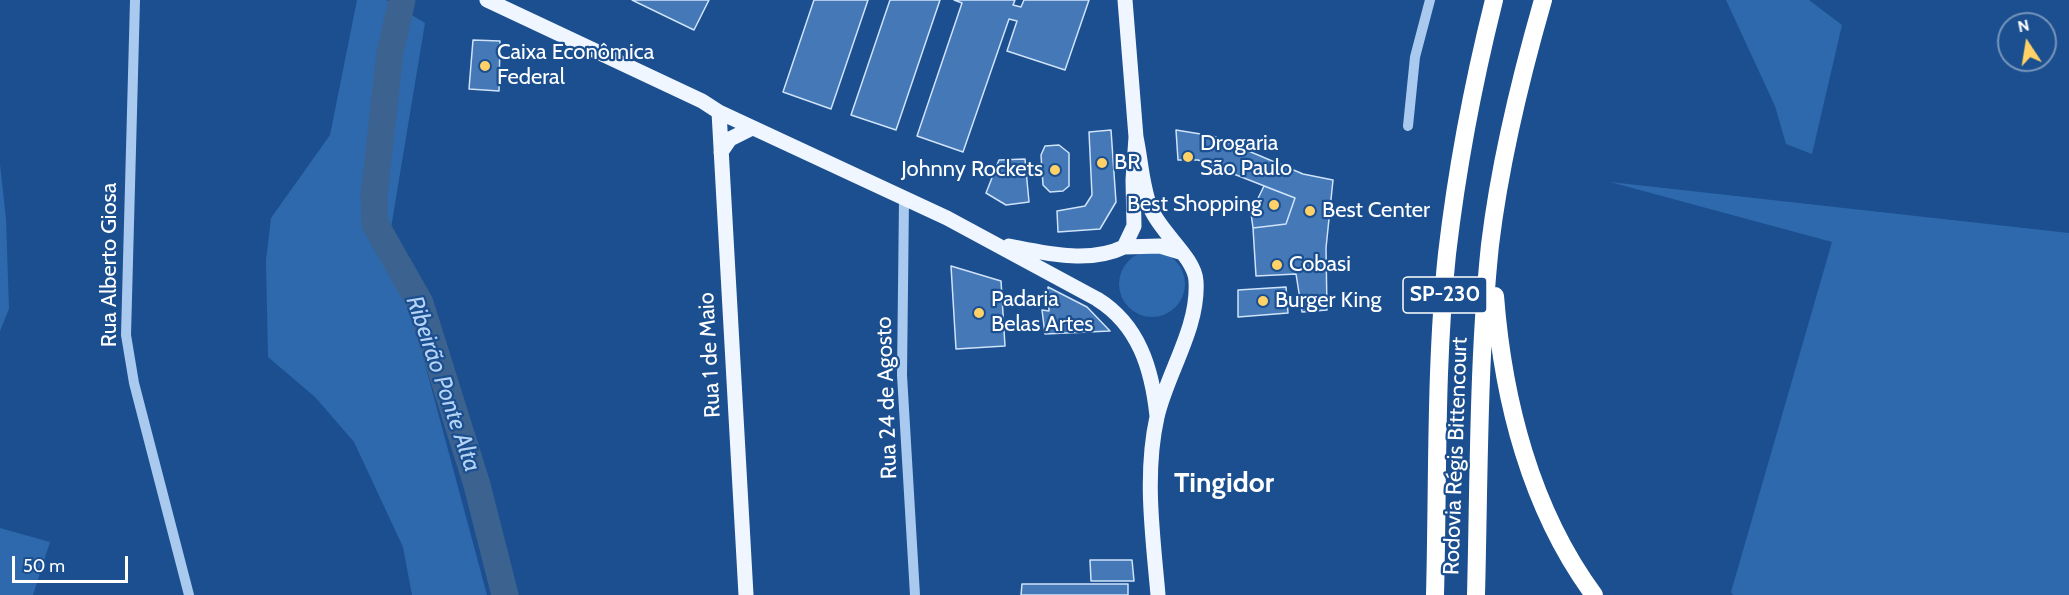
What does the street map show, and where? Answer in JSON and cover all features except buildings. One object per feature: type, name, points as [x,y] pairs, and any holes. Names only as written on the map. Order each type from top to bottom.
[{"type":"highway","name":"Rodovia Régis Bittencourt","points":[[1435,595],[1441,375],[1447,257],[1465,126],[1494,0]]},
{"type":"highway","name":"Rodovia Régis Bittencourt","points":[[1476,595],[1484,321],[1491,243],[1511,126],[1544,0]]},
{"type":"highway","points":[[1491,243],[1498,337],[1524,454],[1554,526],[1594,595]]},
{"type":"main road","points":[[487,0],[996,243],[1114,309],[1139,343],[1154,390],[1157,416]]},
{"type":"main road","points":[[1125,0],[1136,137],[1150,207],[1196,273],[1196,294],[1189,323],[1157,416],[1150,468],[1158,595]]},
{"type":"main road","name":"Rua 1 de Maio","points":[[719,112],[746,595]]},
{"type":"main road","points":[[721,152],[730,139],[752,128]]},
{"type":"main road","points":[[1124,247],[1134,226],[1133,180],[1136,137]]},
{"type":"main road","points":[[996,243],[1066,255],[1099,254],[1124,247],[1160,246],[1180,252]]},
{"type":"street","name":"Rua Alberto Giosa","points":[[135,0],[126,335],[134,383],[189,595]]},
{"type":"street","points":[[1408,126],[1415,57],[1430,0]]},
{"type":"street","name":"Rua 24 de Agosto","points":[[904,200],[902,375],[915,595]]},
{"type":"shaded area","points":[[357,0],[386,0],[425,23],[390,234],[487,595],[412,595],[403,547],[354,442],[315,397],[268,357],[266,260],[271,218],[330,135]]},
{"type":"shaded area","points":[[1726,0],[1809,0],[1842,25],[1812,154],[1786,144],[1775,106]]},
{"type":"shaded area","points":[[0,164],[6,219],[9,309],[0,331]]},
{"type":"shaded area","points":[[1610,182],[2069,233],[2069,595],[1733,595],[1731,592],[1832,242]]},
{"type":"shaded area","points":[[1158,251],[1176,260],[1183,271],[1185,284],[1183,297],[1176,308],[1165,315],[1146,317],[1128,308],[1121,297],[1119,278],[1128,260],[1139,253]]},
{"type":"shaded area","points":[[0,528],[50,542],[33,595],[0,595]]},
{"type":"waterway","name":"Ribeirão Ponte Alta","points":[[402,0],[390,53],[374,195],[375,224],[420,303],[477,485],[505,595]]},
{"type":"place","name":"Caixa Econômica Federal","points":[[485,66]]},
{"type":"place","name":"Drogaria São Paulo","points":[[1188,157]]},
{"type":"place","name":"BR","points":[[1102,163]]},
{"type":"place","name":"Johnny Rockets","points":[[1055,170]]},
{"type":"place","name":"Best Shopping","points":[[1274,205]]},
{"type":"place","name":"Best Center","points":[[1310,211]]},
{"type":"place","name":"Cobasi","points":[[1277,265]]},
{"type":"place","name":"Burger King","points":[[1263,301]]},
{"type":"place","name":"Padaria Belas Artes","points":[[979,313]]},
{"type":"district","name":"Tingidor","points":[[1224,484]]}]
